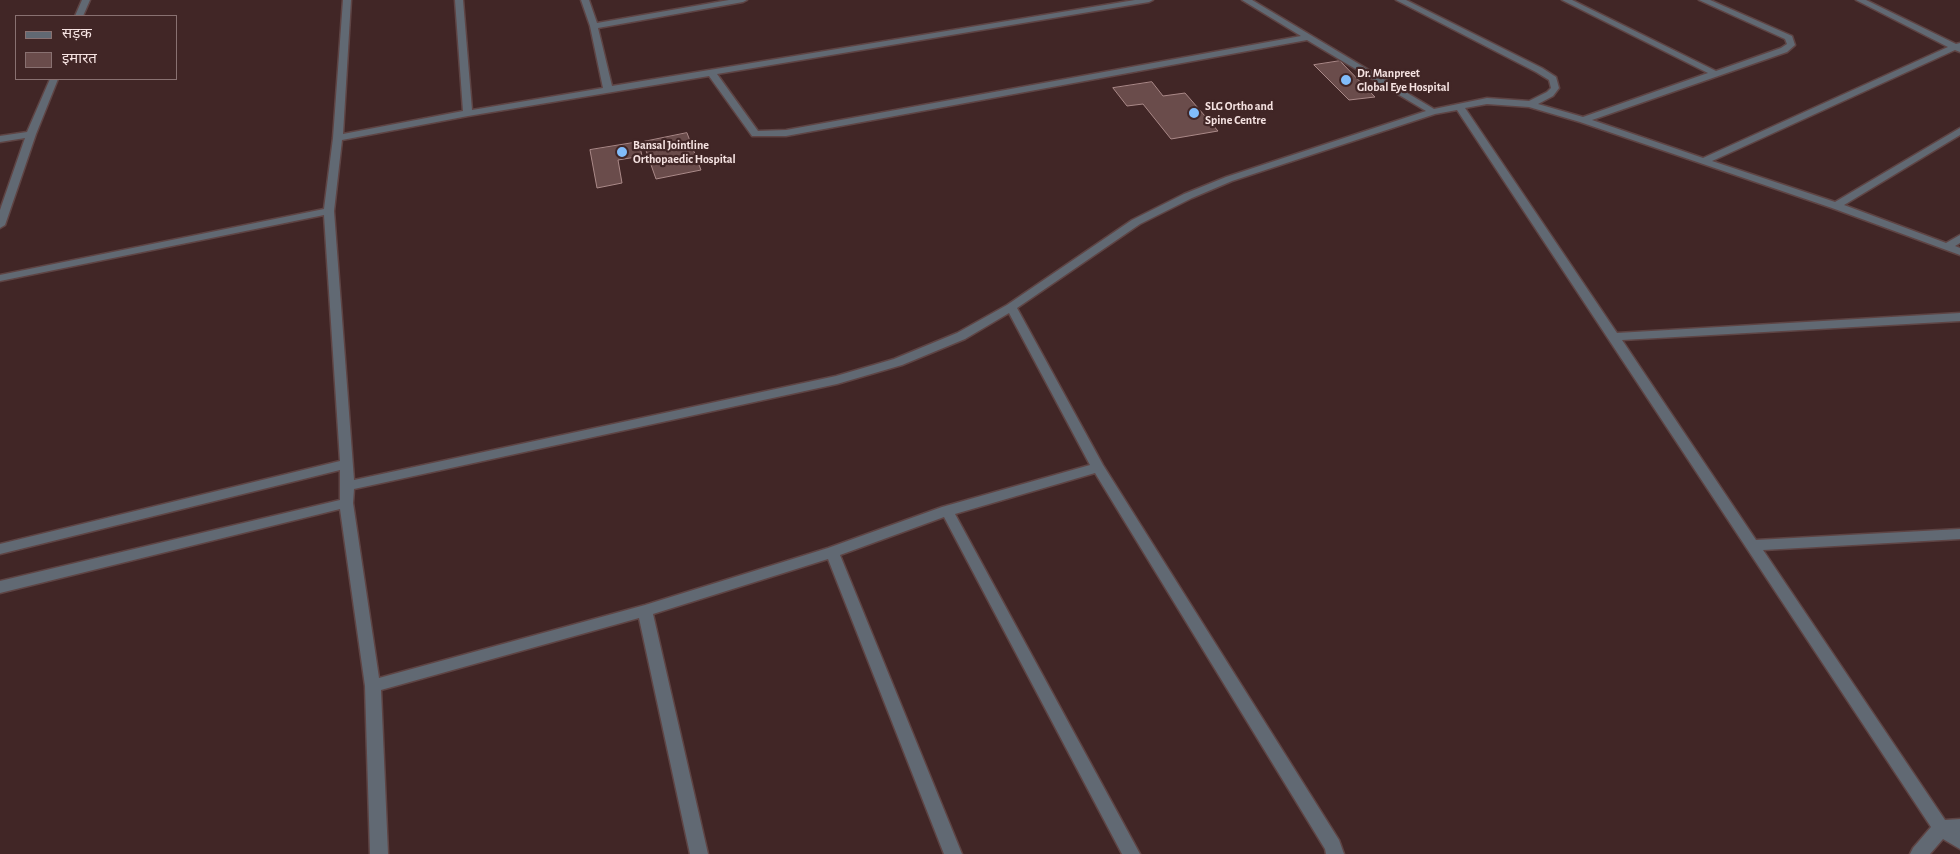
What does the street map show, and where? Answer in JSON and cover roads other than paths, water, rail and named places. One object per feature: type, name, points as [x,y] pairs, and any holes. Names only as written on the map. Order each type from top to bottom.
[{"type":"street","points":[[79,15],[86,0]]},
{"type":"street","points":[[347,0],[338,138],[329,211],[348,486],[346,503],[373,686],[379,854]]},
{"type":"street","points":[[459,0],[468,113]]},
{"type":"street","points":[[584,0],[594,26],[608,89]]},
{"type":"street","points":[[594,26],[744,0]]},
{"type":"street","points":[[338,138],[608,89],[1148,0]]},
{"type":"street","points":[[1246,0],[1306,38],[1433,112]]},
{"type":"street","points":[[1400,0],[1539,70],[1553,79],[1555,88],[1550,94],[1530,104]]},
{"type":"street","points":[[1566,0],[1716,74]]},
{"type":"street","points":[[1583,120],[1784,50],[1791,44],[1789,38],[1777,31],[1703,0]]},
{"type":"street","points":[[1860,0],[1958,47]]},
{"type":"street","points":[[712,73],[754,134],[786,133],[1306,38]]},
{"type":"street","points":[[1704,162],[1958,47]]},
{"type":"street","points":[[0,224],[31,134],[54,80]]},
{"type":"street","points":[[348,486],[837,380],[898,362],[961,336],[1011,308],[1136,222],[1188,196],[1229,179],[1433,112],[1497,101],[1530,104],[1583,120],[1836,206],[1960,252]]},
{"type":"street","points":[[1460,107],[1941,828],[1960,840]]},
{"type":"street","points":[[1836,206],[1960,131]]},
{"type":"street","points":[[0,139],[31,134]]},
{"type":"street","points":[[0,278],[329,211]]},
{"type":"street","points":[[1947,247],[1960,238]]},
{"type":"street","points":[[1011,308],[1098,467],[1328,837],[1336,854]]},
{"type":"street","points":[[1615,337],[1960,317]]},
{"type":"street","points":[[0,549],[346,464]]},
{"type":"street","points":[[373,686],[645,612],[832,552],[947,511],[1098,467]]},
{"type":"street","points":[[0,587],[346,503]]},
{"type":"street","points":[[947,511],[1131,854]]},
{"type":"street","points":[[1753,545],[1960,534]]},
{"type":"street","points":[[832,552],[953,854]]},
{"type":"street","points":[[645,612],[699,854]]},
{"type":"street","points":[[1919,854],[1941,828],[1960,827]]},
{"type":"place","name":"Dr. Manpreet Global Eye Hospital","points":[[1346,80]]},
{"type":"place","name":"SLG Ortho and Spine Centre","points":[[1194,113]]},
{"type":"place","name":"Bansal Jointline Orthopaedic Hospital","points":[[622,152]]}]
